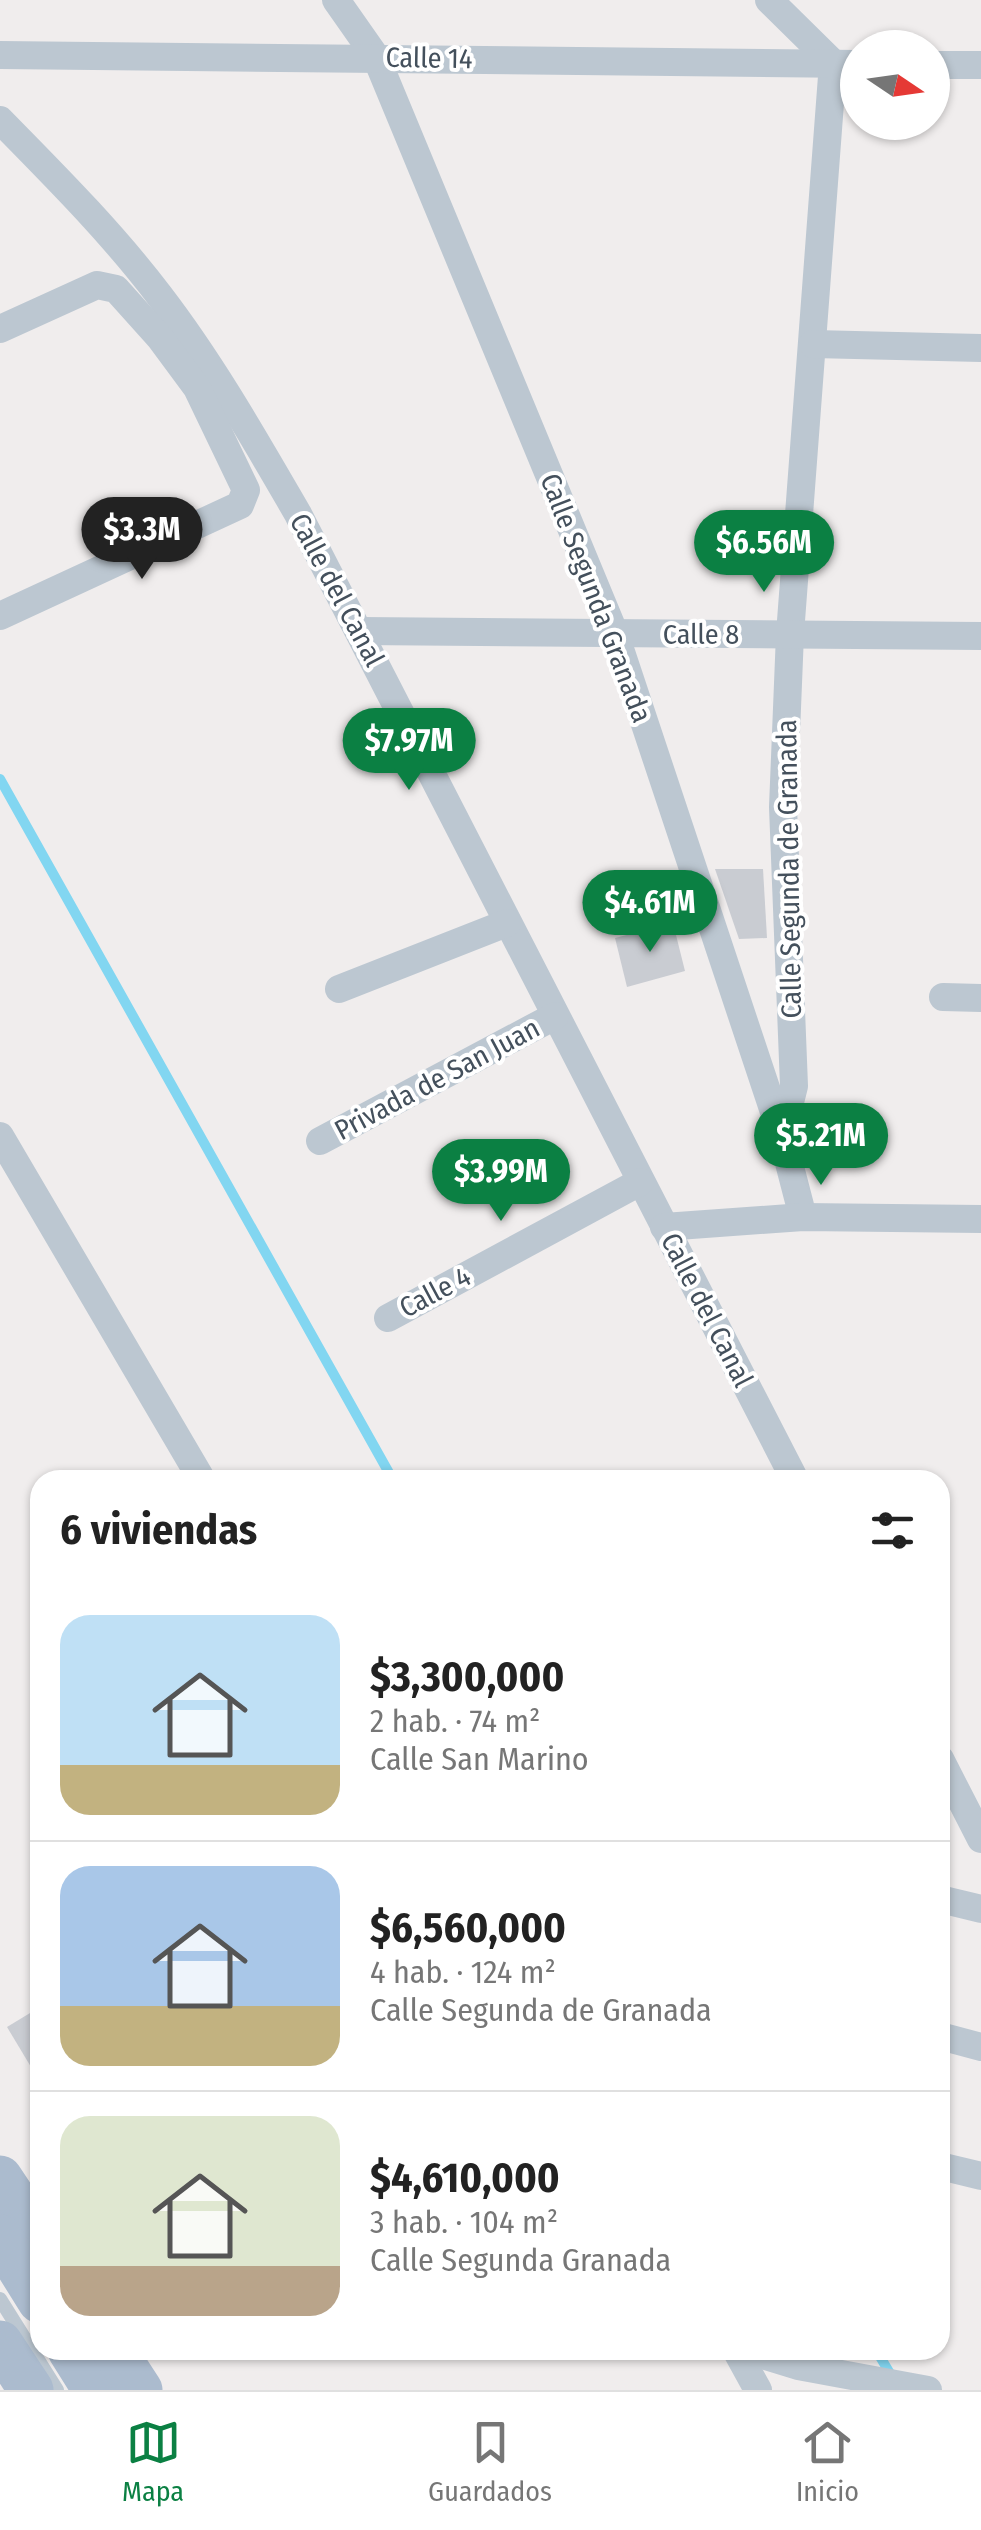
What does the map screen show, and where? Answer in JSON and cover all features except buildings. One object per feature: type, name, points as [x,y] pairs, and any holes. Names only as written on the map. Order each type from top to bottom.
[{"type":"main road","points":[[0,2178],[30,2271]]},
{"type":"main road","points":[[0,2343],[31,2390]]},
{"type":"main road","points":[[76,2360],[95,2390]]},
{"type":"main road","points":[[120,2360],[140,2390]]},
{"type":"street","name":"Calle Segunda Granada","points":[[336,0],[376,58],[615,634],[782,1136],[803,1217]]},
{"type":"street","points":[[769,0],[840,60]]},
{"type":"street","name":"Calle 14","points":[[0,55],[840,64]]},
{"type":"street","points":[[950,65],[981,66]]},
{"type":"street","name":"Calle Segunda de Granada","points":[[782,1136],[794,1086],[782,807],[790,634],[813,344],[840,108]]},
{"type":"street","name":"Calle del Canal","points":[[0,120],[159,294],[223,386],[298,514],[790,1470]]},
{"type":"street","points":[[0,329],[98,285],[116,289],[160,338],[197,388],[246,490],[240,505],[0,616]]},
{"type":"street","points":[[813,344],[981,348]]},
{"type":"street","name":"Calle 8","points":[[360,631],[981,636]]},
{"type":"street","points":[[339,989],[506,923]]},
{"type":"street","points":[[943,998],[981,998]]},
{"type":"street","name":"Privada de San Juan","points":[[320,1141],[554,1016]]},
{"type":"street","points":[[0,1136],[196,1470]]},
{"type":"street","name":"Calle 4","points":[[388,1318],[640,1182]]},
{"type":"street","points":[[664,1227],[803,1217],[981,1219]]},
{"type":"street","points":[[950,1770],[981,1778]]},
{"type":"street","points":[[950,1779],[981,1839]]},
{"type":"street","points":[[950,1901],[981,1909]]},
{"type":"street","points":[[950,2038],[981,2046]]},
{"type":"street","points":[[950,2168],[981,2176]]},
{"type":"street","points":[[742,2360],[758,2390]]},
{"type":"street","points":[[779,2360],[849,2381],[927,2390]]},
{"type":"lane","points":[[17,2233],[30,2255]]},
{"type":"lane","points":[[0,2299],[30,2347]]},
{"type":"lane","points":[[38,2360],[57,2390]]},
{"type":"waterway","points":[[0,779],[387,1470]]},
{"type":"waterway","points":[[882,2360],[894,2380]]}]
